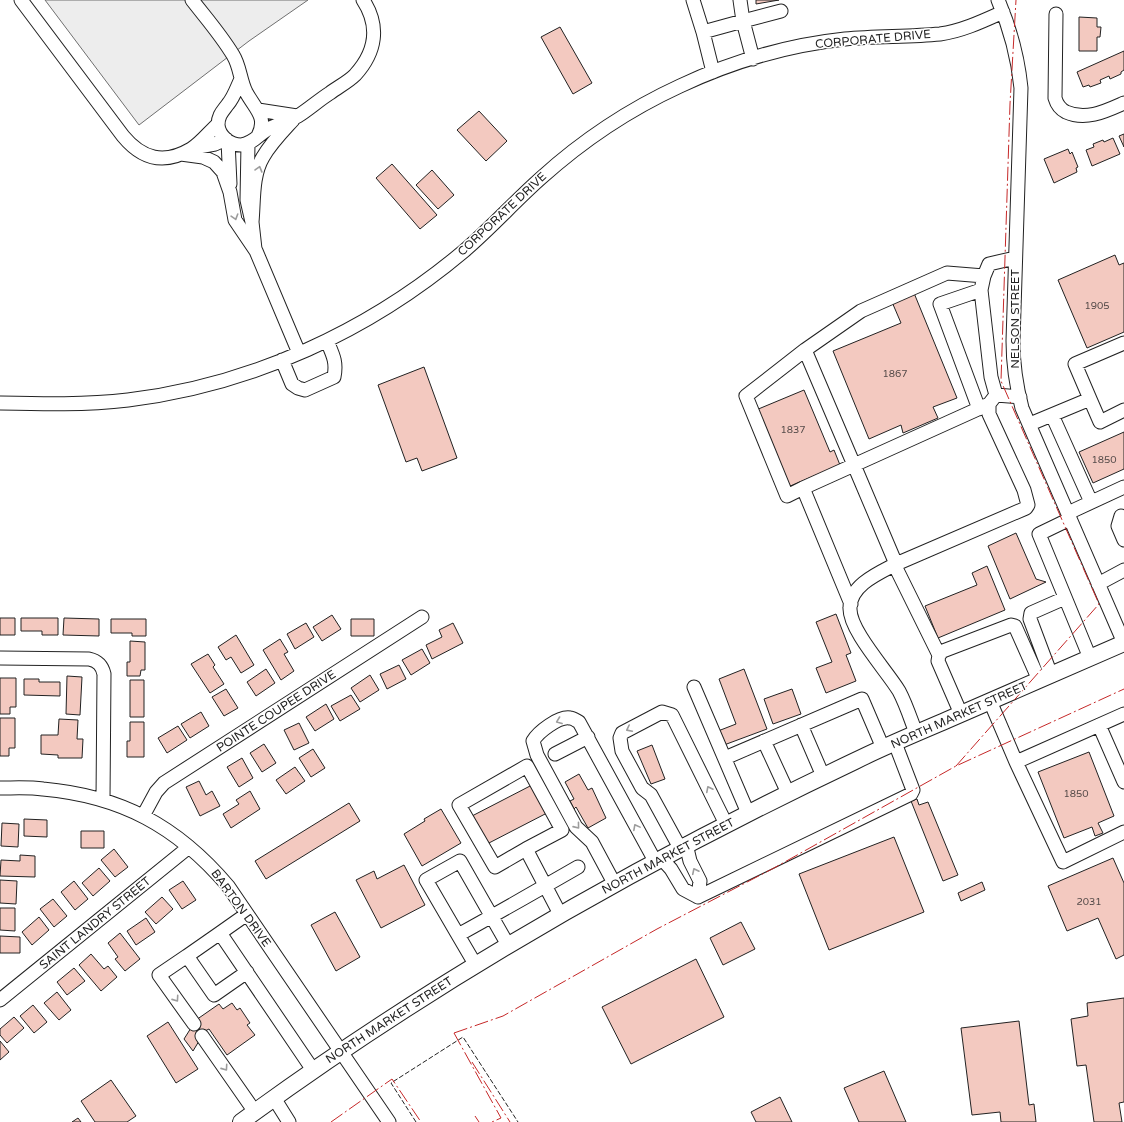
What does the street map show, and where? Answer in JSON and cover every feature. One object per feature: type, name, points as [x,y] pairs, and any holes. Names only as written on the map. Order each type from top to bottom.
[{"type":"main road","name":"NORTH MARKET STREET","points":[[241,1122],[340,1052],[476,964],[614,883],[683,846],[823,776],[916,733],[1124,643]]},
{"type":"street","points":[[21,0],[113,123],[132,146],[141,153],[154,158],[166,158],[227,140]]},
{"type":"street","points":[[192,0],[233,55],[241,79],[261,117],[261,130],[253,140],[247,200],[256,251]]},
{"type":"street","points":[[241,79],[228,104],[219,116],[218,124],[219,130],[227,140],[241,145],[253,140],[269,128],[297,116],[354,76],[365,62],[373,46],[374,29],[369,10],[363,0]]},
{"type":"street","points":[[693,0],[713,72]]},
{"type":"street","points":[[740,0],[753,59]]},
{"type":"street","name":"NELSON STREET","points":[[998,0],[1016,56],[1021,88],[1013,358],[1016,383],[1022,408],[1124,643]]},
{"type":"street","points":[[702,32],[781,11]]},
{"type":"street","name":"CORPORATE DRIVE","points":[[0,404],[72,404],[129,400],[186,390],[234,377],[282,360],[327,341],[382,311],[424,283],[477,239],[560,161],[593,136],[654,99],[713,72],[753,59],[802,46],[882,36],[940,34],[960,29],[1003,12]]},
{"type":"street","points":[[1056,14],[1056,104],[1060,108],[1074,115],[1090,116],[1124,103]]},
{"type":"street","points":[[228,104],[234,101],[248,102],[256,108],[297,116]]},
{"type":"street","points":[[252,222],[258,170],[262,157],[273,142],[297,116]]},
{"type":"street","points":[[186,151],[218,124]]},
{"type":"street","points":[[227,140],[230,192],[235,220],[256,251],[299,353]]},
{"type":"street","points":[[186,151],[214,162],[223,172],[230,192]]},
{"type":"street","points":[[916,733],[900,692],[855,628],[850,608],[854,595],[861,585],[877,574],[896,564],[1026,508],[1028,505],[1024,490],[989,414],[988,403],[991,377],[981,290],[984,276],[989,264],[1015,258]]},
{"type":"street","points":[[984,276],[947,273],[861,311],[805,350],[746,396],[787,496],[988,403],[1020,397]]},
{"type":"street","points":[[981,290],[940,304],[988,403]]},
{"type":"street","points":[[282,360],[292,384],[305,390],[334,377],[336,366],[334,356],[327,341]]},
{"type":"street","points":[[1124,343],[1075,364],[1100,422],[1124,410]]},
{"type":"street","points":[[805,350],[896,564],[897,570],[939,655],[938,662],[960,714]]},
{"type":"street","points":[[1030,424],[1090,399]]},
{"type":"street","points":[[1052,415],[1091,502]]},
{"type":"street","points":[[1090,658],[1038,534],[1091,502],[1124,487]]},
{"type":"street","points":[[803,488],[851,604]]},
{"type":"street","points":[[1120,521],[1124,540]]},
{"type":"street","points":[[1098,584],[1124,570]]},
{"type":"street","points":[[1045,677],[1030,614],[1065,598]]},
{"type":"street","name":"POINTE COUPEE DRIVE","points":[[143,816],[156,792],[164,783],[422,617]]},
{"type":"street","points":[[939,655],[943,651],[1011,625],[1015,626],[1045,677]]},
{"type":"street","points":[[0,658],[89,659],[93,660],[102,667],[104,674],[103,800]]},
{"type":"street","points":[[694,687],[748,813]]},
{"type":"street","points":[[698,898],[911,794],[913,790],[862,699],[725,758]]},
{"type":"street","points":[[990,701],[1062,862],[1124,832]]},
{"type":"street","points":[[698,898],[700,881],[683,846],[651,795],[642,788],[622,752],[620,738],[622,732],[662,712],[672,715],[726,824]]},
{"type":"street","points":[[1016,762],[1124,714]]},
{"type":"street","points":[[614,883],[592,842],[576,827],[537,756],[533,741],[536,735],[557,721],[570,718],[579,722],[658,860],[671,869],[683,889],[698,898]]},
{"type":"street","points":[[801,725],[823,776]]},
{"type":"street","points":[[1099,725],[1124,782]]},
{"type":"street","points":[[555,754],[588,737]]},
{"type":"street","points":[[764,741],[788,793]]},
{"type":"street","points":[[527,766],[562,830],[526,849],[495,867],[459,805],[527,766]]},
{"type":"street","name":"BARTON DRIVE","points":[[0,788],[41,788],[72,792],[103,800],[143,816],[162,826],[190,846],[207,862],[228,886],[389,1122]]},
{"type":"street","name":"SAINT LANDRY STREET","points":[[0,1000],[190,846]]},
{"type":"street","points":[[526,849],[560,914]]},
{"type":"street","points":[[476,964],[426,880],[460,861],[508,945]]},
{"type":"street","points":[[458,935],[578,867]]},
{"type":"street","points":[[194,1024],[159,975],[247,914]]},
{"type":"street","points":[[220,933],[314,1070]]},
{"type":"street","points":[[187,956],[214,995],[247,972]]},
{"type":"street","points":[[202,1036],[255,1112]]},
{"type":"street","points":[[274,1098],[290,1122]]},
{"type":"shaded area","points":[[45,0],[308,0],[249,41],[139,125]]},
{"type":"building","points":[[756,0],[779,0],[756,4]]},
{"type":"building","points":[[1079,17],[1097,18],[1097,27],[1101,27],[1100,37],[1097,37],[1097,51],[1079,51]]},
{"type":"building","points":[[560,27],[592,83],[573,94],[541,37]]},
{"type":"building","points":[[1124,51],[1124,70],[1121,74],[1110,79],[1109,76],[1100,80],[1101,83],[1090,87],[1089,85],[1083,87],[1077,72]]},
{"type":"building","points":[[479,111],[507,141],[486,161],[457,130]]},
{"type":"building","points":[[1124,134],[1124,147],[1119,136]]},
{"type":"building","points":[[1113,138],[1120,154],[1092,166],[1086,150],[1094,147],[1093,144],[1103,140],[1104,142]]},
{"type":"building","points":[[1068,149],[1070,154],[1072,152],[1078,167],[1076,168],[1077,172],[1054,183],[1044,159]]},
{"type":"building","points":[[392,164],[437,215],[420,229],[376,178]]},
{"type":"building","points":[[432,170],[454,195],[438,209],[416,185]]},
{"type":"building","points":[[1115,255],[1119,265],[1124,263],[1124,332],[1087,348],[1058,280]]},
{"type":"building","points":[[914,293],[957,398],[933,407],[938,418],[903,433],[901,425],[869,439],[833,351],[901,323],[892,302]]},
{"type":"building","points":[[424,367],[457,458],[422,471],[417,458],[406,462],[378,385]]},
{"type":"building","points":[[804,390],[830,452],[834,450],[840,465],[788,487],[756,410]]},
{"type":"building","points":[[1124,432],[1124,469],[1093,483],[1079,452]]},
{"type":"building","points":[[1016,533],[1036,579],[1046,582],[1010,599],[988,546]]},
{"type":"building","points":[[987,566],[1005,610],[938,638],[925,606],[977,585],[972,573]]},
{"type":"building","points":[[836,614],[851,653],[846,655],[856,681],[826,693],[816,668],[832,662],[816,622]]},
{"type":"building","points":[[332,615],[341,629],[322,641],[313,627]]},
{"type":"building","points":[[0,618],[15,618],[15,635],[0,635]]},
{"type":"building","points":[[21,618],[58,618],[58,635],[42,635],[42,631],[21,631]]},
{"type":"building","points":[[64,618],[99,619],[99,636],[63,635]]},
{"type":"building","points":[[111,619],[146,619],[146,636],[132,636],[132,633],[111,633]]},
{"type":"building","points":[[351,619],[374,619],[374,636],[351,636]]},
{"type":"building","points":[[306,623],[314,637],[295,649],[287,634]]},
{"type":"building","points":[[453,623],[463,643],[432,659],[426,645],[442,637],[439,630]]},
{"type":"building","points":[[236,635],[254,665],[241,673],[231,657],[226,660],[218,647]]},
{"type":"building","points":[[280,639],[288,652],[284,654],[294,671],[281,680],[263,650]]},
{"type":"building","points":[[130,641],[145,642],[145,670],[141,670],[140,676],[127,676],[127,662],[130,662]]},
{"type":"building","points":[[422,649],[430,663],[411,675],[402,660]]},
{"type":"building","points":[[208,654],[215,665],[213,667],[224,684],[210,693],[191,664]]},
{"type":"building","points":[[399,665],[406,679],[387,689],[380,674]]},
{"type":"building","points":[[266,669],[275,683],[256,696],[247,682]]},
{"type":"building","points":[[744,669],[767,729],[724,745],[718,731],[736,724],[719,679]]},
{"type":"building","points":[[370,675],[379,690],[360,702],[351,688]]},
{"type":"building","points":[[67,676],[82,677],[80,715],[66,714]]},
{"type":"building","points":[[0,678],[16,678],[16,707],[10,707],[10,714],[0,714]]},
{"type":"building","points":[[24,679],[39,679],[39,682],[60,682],[60,696],[24,695]]},
{"type":"building","points":[[130,680],[144,680],[144,717],[130,717]]},
{"type":"building","points":[[226,689],[238,708],[224,716],[212,697]]},
{"type":"building","points":[[792,689],[801,714],[773,724],[764,699]]},
{"type":"building","points":[[351,695],[360,709],[340,721],[331,706]]},
{"type":"building","points":[[326,704],[334,719],[315,731],[306,717]]},
{"type":"building","points":[[201,712],[209,726],[190,738],[181,724]]},
{"type":"building","points":[[0,718],[15,718],[15,748],[9,748],[9,756],[0,756]]},
{"type":"building","points":[[59,719],[78,720],[77,739],[83,739],[82,758],[58,758],[58,755],[41,754],[41,735],[58,735]]},
{"type":"building","points":[[130,722],[144,722],[144,757],[127,757],[127,741],[130,741]]},
{"type":"building","points":[[299,723],[309,743],[294,750],[284,730]]},
{"type":"building","points":[[178,726],[187,740],[167,753],[158,738]]},
{"type":"building","points":[[264,744],[276,763],[262,772],[250,753]]},
{"type":"building","points":[[652,745],[665,779],[651,784],[637,751]]},
{"type":"building","points":[[313,749],[325,768],[311,777],[299,758]]},
{"type":"building","points":[[1089,752],[1114,816],[1098,823],[1103,833],[1095,836],[1092,827],[1064,838],[1038,772]]},
{"type":"building","points":[[242,758],[253,778],[239,787],[227,767]]},
{"type":"building","points":[[295,767],[305,781],[286,794],[276,780]]},
{"type":"building","points":[[579,774],[588,790],[592,788],[606,818],[588,828],[576,807],[574,809],[570,801],[574,799],[565,782]]},
{"type":"building","points":[[199,781],[206,795],[212,791],[220,806],[200,816],[186,787]]},
{"type":"building","points":[[532,785],[547,813],[487,844],[472,816]]},
{"type":"building","points":[[250,791],[260,809],[231,828],[223,814],[239,804],[236,800]]},
{"type":"building","points":[[917,799],[919,805],[928,802],[958,875],[943,881],[911,801]]},
{"type":"building","points":[[349,803],[360,821],[266,879],[255,861]]},
{"type":"building","points":[[441,809],[461,843],[422,866],[404,834],[425,821],[424,819]]},
{"type":"building","points":[[24,819],[47,820],[47,837],[24,836]]},
{"type":"building","points":[[2,823],[19,824],[18,847],[1,846]]},
{"type":"building","points":[[81,831],[104,831],[104,848],[81,848]]},
{"type":"building","points":[[894,837],[924,912],[829,950],[799,874]]},
{"type":"building","points":[[114,849],[128,867],[115,877],[101,860]]},
{"type":"building","points":[[20,855],[35,856],[35,877],[0,876],[1,860],[20,861]]},
{"type":"building","points":[[1113,858],[1124,883],[1124,955],[1116,959],[1098,918],[1067,931],[1048,886]]},
{"type":"building","points":[[404,865],[425,905],[381,928],[356,880],[374,871],[377,879]]},
{"type":"building","points":[[99,868],[110,881],[93,896],[82,883]]},
{"type":"building","points":[[0,880],[17,881],[16,904],[0,903]]},
{"type":"building","points":[[74,881],[88,899],[75,910],[61,892]]},
{"type":"building","points":[[183,881],[196,900],[182,909],[169,890]]},
{"type":"building","points":[[982,882],[985,890],[961,901],[958,893]]},
{"type":"building","points":[[162,897],[173,909],[156,924],[145,912]]},
{"type":"building","points":[[53,899],[67,916],[54,927],[40,909]]},
{"type":"building","points":[[0,908],[15,908],[15,931],[0,930]]},
{"type":"building","points":[[335,912],[360,957],[336,971],[311,925]]},
{"type":"building","points":[[39,917],[49,930],[32,945],[22,932]]},
{"type":"building","points":[[146,918],[155,932],[136,945],[127,931]]},
{"type":"building","points":[[741,922],[755,949],[723,965],[710,938]]},
{"type":"building","points":[[120,933],[140,959],[125,971],[115,959],[118,957],[108,943]]},
{"type":"building","points":[[0,936],[20,937],[20,953],[0,953]]},
{"type":"building","points":[[91,954],[104,969],[108,966],[117,977],[101,991],[79,965]]},
{"type":"building","points":[[696,959],[724,1017],[631,1064],[602,1007]]},
{"type":"building","points":[[74,968],[85,981],[67,995],[57,982]]},
{"type":"building","points":[[57,992],[71,1010],[59,1020],[44,1003]]},
{"type":"building","points":[[1124,998],[1124,1102],[1119,1103],[1122,1122],[1094,1122],[1086,1065],[1077,1066],[1071,1019],[1088,1016],[1087,1003]]},
{"type":"building","points":[[232,1003],[237,1010],[240,1008],[250,1023],[247,1025],[255,1035],[227,1055],[209,1029],[205,1031],[193,1051],[184,1039],[196,1020],[219,1004],[223,1009]]},
{"type":"building","points":[[33,1005],[47,1022],[34,1033],[20,1016]]},
{"type":"building","points":[[14,1017],[24,1028],[7,1043],[0,1035],[0,1029]]},
{"type":"building","points":[[1019,1021],[1029,1105],[1034,1104],[1036,1122],[1001,1122],[1000,1112],[972,1115],[961,1028]]},
{"type":"building","points":[[168,1022],[198,1069],[176,1083],[147,1036]]},
{"type":"building","points":[[0,1041],[9,1052],[0,1060]]},
{"type":"building","points":[[884,1071],[906,1122],[859,1122],[844,1088]]},
{"type":"building","points":[[111,1080],[136,1116],[127,1122],[95,1122],[81,1101]]},
{"type":"building","points":[[780,1097],[792,1122],[756,1122],[751,1112]]},
{"type":"building","points":[[78,1118],[81,1122],[72,1122]]},
{"type":"fence","points":[[416,1122],[391,1083],[463,1037],[518,1122]]},
{"type":"power","points":[[956,766],[1099,604],[1001,381],[1010,104],[1016,0]]},
{"type":"power","points":[[454,1033],[503,1016],[657,929],[774,868],[956,766],[1124,689]]},
{"type":"power","points":[[454,1033],[501,1118],[492,1122]]},
{"type":"power","points":[[472,1062],[510,1122]]},
{"type":"power","points":[[331,1122],[392,1079],[421,1122]]},
{"type":"power","points":[[475,1116],[479,1122]]}]
